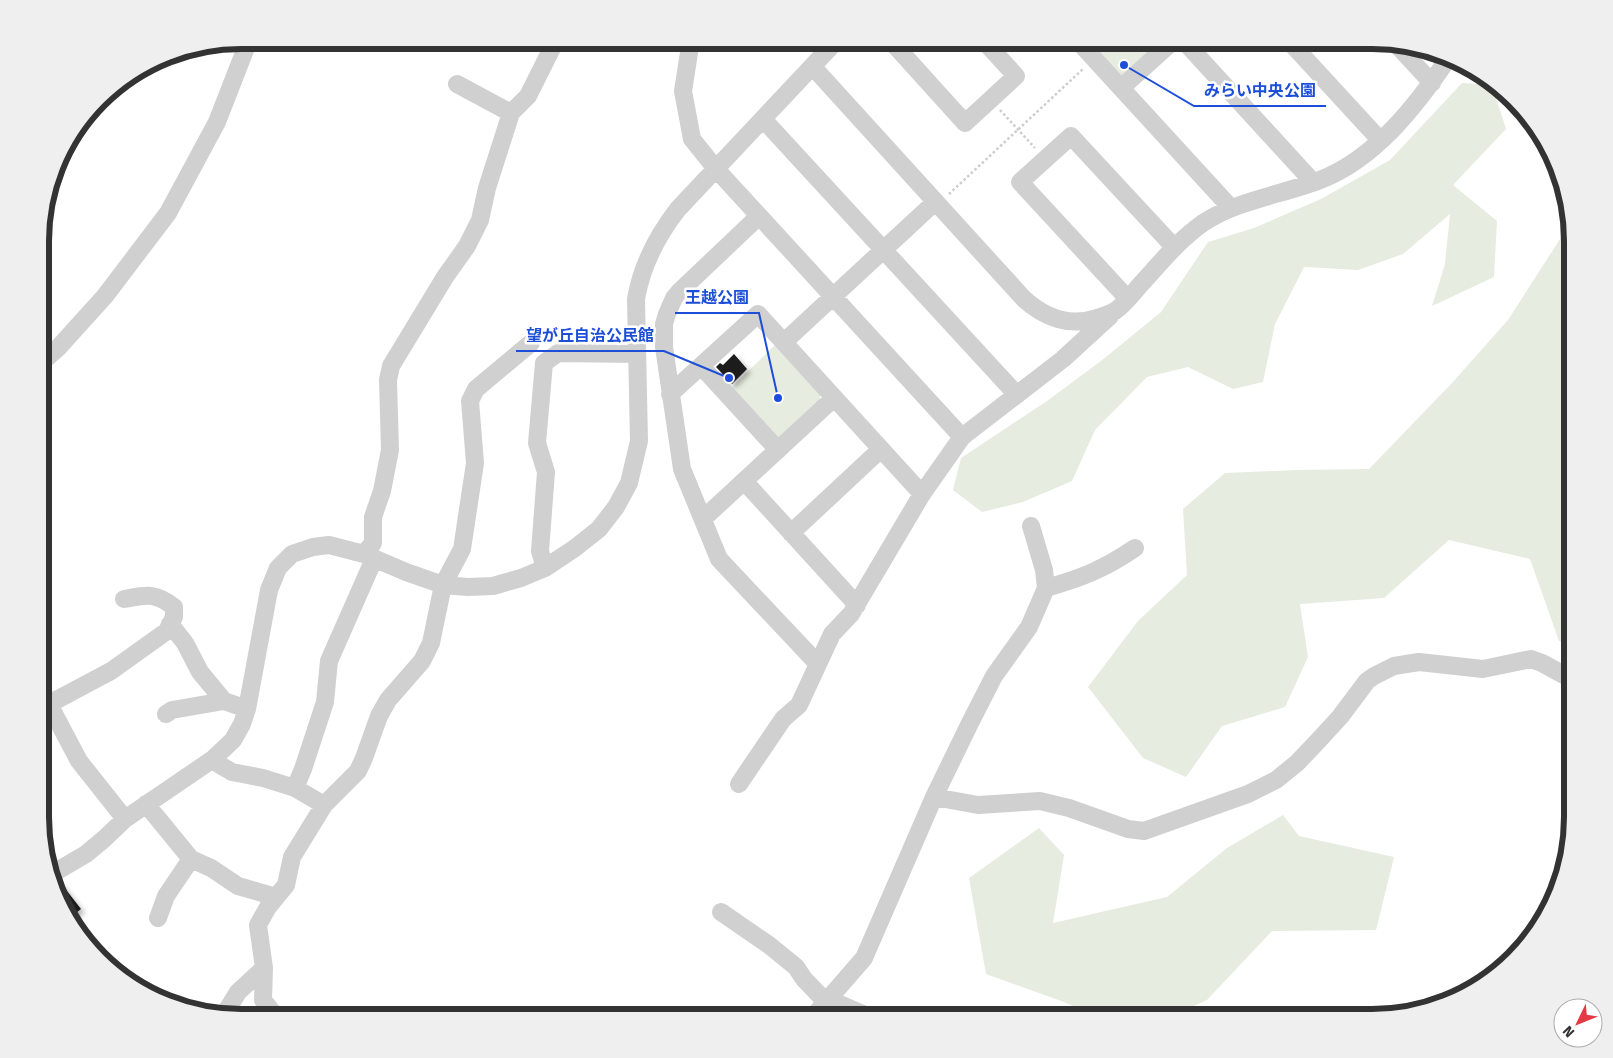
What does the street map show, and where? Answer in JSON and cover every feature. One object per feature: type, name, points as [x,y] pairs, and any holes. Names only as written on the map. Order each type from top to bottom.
[{"type":"street","points":[[49,356],[105,296],[168,213],[217,122],[245,49]]},
{"type":"street","points":[[295,788],[325,702],[329,661],[373,543],[374,517],[382,491],[390,450],[388,380],[391,366],[445,277],[467,246],[480,220],[487,188],[510,113],[528,96],[552,49]]},
{"type":"street","points":[[690,49],[683,92],[692,138],[716,169],[962,438]]},
{"type":"street","points":[[56,871],[86,854],[124,819],[213,759],[233,740],[242,724],[247,709],[269,590],[278,568],[292,554],[313,547],[329,545],[369,556],[443,585],[493,586],[522,578],[545,568],[599,529],[616,507],[629,482],[639,441],[636,298],[646,262],[664,228],[678,209],[829,49]]},
{"type":"street","points":[[898,49],[965,123],[1016,76],[991,49]]},
{"type":"street","points":[[1086,49],[1231,208]]},
{"type":"street","points":[[1121,88],[1164,49]]},
{"type":"street","points":[[1191,49],[1313,182]]},
{"type":"street","points":[[1296,49],[1380,140]]},
{"type":"street","points":[[1402,51],[1432,83]]},
{"type":"street","points":[[739,784],[783,719],[799,705],[832,634],[857,605],[922,494],[962,438],[1063,359],[1128,299],[1174,247],[1203,224],[1231,208],[1313,182],[1349,164],[1395,128],[1412,110],[1445,63]]},
{"type":"street","points":[[813,67],[940,200],[1024,300],[1035,309],[1052,318],[1067,321],[1095,319],[1114,312]]},
{"type":"street","points":[[457,84],[510,113]]},
{"type":"street","points":[[763,119],[1017,395]]},
{"type":"street","points":[[1128,299],[1020,182],[1071,136],[1174,247]]},
{"type":"street","points":[[784,342],[940,200]]},
{"type":"street","points":[[759,216],[678,292],[670,305],[664,324],[664,347],[670,394],[682,469],[704,518],[719,559],[817,663]]},
{"type":"street","points":[[670,394],[758,314],[922,494]]},
{"type":"street","points":[[270,1009],[263,1000],[264,968],[258,925],[286,885],[292,856],[324,805],[358,771],[379,716],[388,700],[422,661],[431,643],[443,585],[462,549],[475,463],[470,401],[476,389],[531,343]]},
{"type":"street","points":[[545,568],[540,550],[546,472],[537,443],[544,363],[558,353],[637,354]]},
{"type":"street","points":[[701,366],[778,450]]},
{"type":"street","points":[[704,518],[834,398]]},
{"type":"street","points":[[791,533],[881,449]]},
{"type":"street","points":[[744,481],[857,605]]},
{"type":"street","points":[[820,1009],[864,958],[934,797],[994,676],[1029,627],[1046,588],[1044,570],[1031,526]]},
{"type":"street","points":[[1046,588],[1080,578],[1116,561],[1135,548]]},
{"type":"street","points":[[49,696],[111,671],[167,631],[174,617],[174,607],[161,598],[146,595],[124,599]]},
{"type":"street","points":[[170,624],[185,644],[200,672],[224,701]]},
{"type":"street","points":[[934,797],[978,805],[1040,801],[1069,808],[1128,829],[1144,831],[1248,794],[1276,780],[1297,762],[1340,717],[1367,681],[1394,666],[1419,662],[1483,668],[1531,659],[1564,675]]},
{"type":"street","points":[[166,714],[172,710],[224,701],[247,709]]},
{"type":"street","points":[[49,705],[79,761],[124,819]]},
{"type":"street","points":[[213,759],[232,772],[263,778],[295,788],[324,805]]},
{"type":"street","points":[[146,804],[191,859],[212,868],[238,886],[276,897]]},
{"type":"street","points":[[158,918],[166,896],[191,859]]},
{"type":"street","points":[[721,912],[769,945],[796,967],[804,979],[827,1001],[848,1009]]},
{"type":"street","points":[[228,1009],[238,992],[264,968]]},
{"type":"path","points":[[940,200],[1095,59]]},
{"type":"path","points":[[990,100],[1045,160]]},
{"type":"shaded area","points":[[1094,49],[1157,49],[1128,75],[1118,75]]},
{"type":"shaded area","points":[[1462,83],[1484,84],[1494,92],[1506,129],[1453,185],[1497,221],[1494,277],[1432,306],[1445,264],[1450,214],[1403,254],[1358,270],[1304,267],[1275,324],[1263,382],[1233,389],[1188,367],[1147,377],[1095,430],[1072,481],[1023,502],[982,512],[953,490],[961,458],[1047,401],[1101,361],[1161,312],[1208,242],[1254,228],[1321,199],[1390,160]]},
{"type":"shaded area","points":[[1564,233],[1564,642],[1559,641],[1530,559],[1449,540],[1384,598],[1300,604],[1308,657],[1285,707],[1222,726],[1186,777],[1143,758],[1088,687],[1138,621],[1187,575],[1183,509],[1225,473],[1369,469],[1452,383],[1508,320]]},
{"type":"shaded area","points":[[776,344],[820,393],[820,403],[776,443],[729,390]]},
{"type":"shaded area","points":[[1283,815],[1299,836],[1394,857],[1376,930],[1272,931],[1207,1000],[1187,1009],[1079,1009],[986,974],[969,878],[1039,828],[1064,855],[1053,923],[1167,897],[1227,848]]},
{"type":"building","points":[[734,354],[747,369],[732,384],[716,367],[720,363],[723,365]]},
{"type":"building","points":[[60,882],[81,909],[75,914]]},
{"type":"place","name":"みらい中央公園","points":[[1124,65]]},
{"type":"place","name":"望が丘自治公民館","points":[[729,378]]},
{"type":"place","name":"王越公園","points":[[778,398]]}]
